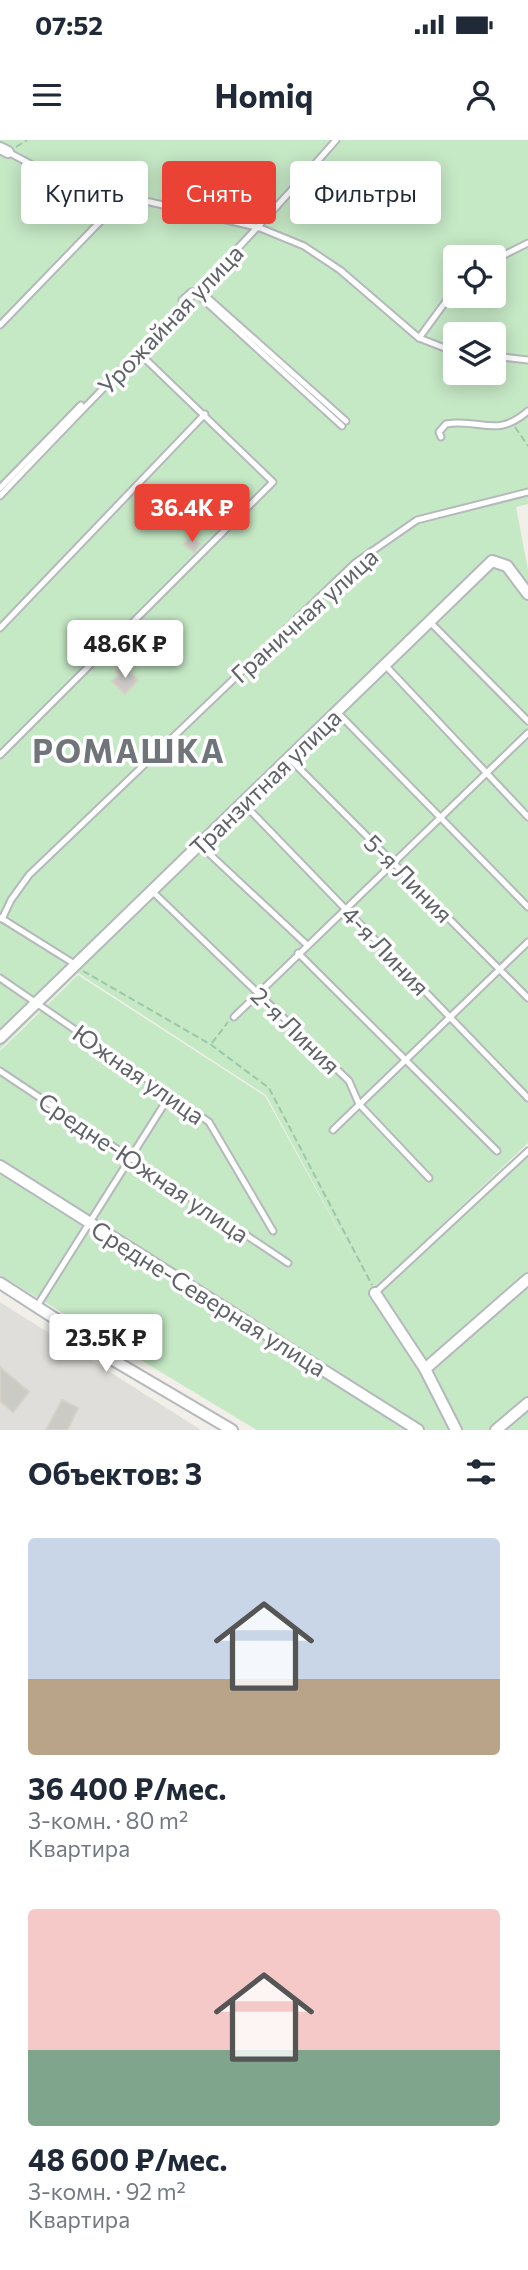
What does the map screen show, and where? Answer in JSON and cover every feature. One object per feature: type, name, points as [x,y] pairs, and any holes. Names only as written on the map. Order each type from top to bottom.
[{"type":"street","name":"Транзитная улица","points":[[0,1038],[492,561],[507,566],[528,594]]},
{"type":"street","name":"Средне-Северная улица","points":[[0,1166],[418,1430]]},
{"type":"street","points":[[425,1369],[528,1279]]},
{"type":"street","points":[[0,1283],[93,1343],[108,1357],[232,1430]]},
{"type":"street","points":[[375,1293],[425,1369],[456,1430]]},
{"type":"street","points":[[496,1430],[528,1403]]},
{"type":"lane","name":"Урожайная улица","points":[[0,496],[137,351],[260,228],[336,140]]},
{"type":"lane","points":[[4,150],[25,161]]},
{"type":"lane","points":[[148,204],[260,228],[304,246],[340,270],[419,338],[443,347]]},
{"type":"lane","points":[[0,325],[97,224]]},
{"type":"lane","points":[[506,254],[528,243]]},
{"type":"lane","points":[[0,488],[191,292],[197,291],[344,423]]},
{"type":"lane","points":[[419,338],[443,305]]},
{"type":"lane","points":[[0,755],[273,482],[137,351]]},
{"type":"lane","points":[[506,357],[528,360]]},
{"type":"lane","points":[[441,437],[439,432],[446,424],[460,422],[493,427],[512,424],[528,411]]},
{"type":"lane","points":[[0,628],[205,414]]},
{"type":"lane","name":"Граничная улица","points":[[1,919],[29,875],[355,563],[417,520],[528,492]]},
{"type":"lane","points":[[430,622],[528,721]]},
{"type":"lane","points":[[385,665],[528,817]]},
{"type":"lane","points":[[337,712],[528,907]]},
{"type":"lane","points":[[234,1017],[306,944],[528,733]]},
{"type":"lane","name":"5-я Линия","points":[[289,758],[528,998]]},
{"type":"lane","name":"4-я Линия","points":[[243,803],[528,1098]]},
{"type":"lane","points":[[200,845],[306,944]]},
{"type":"lane","name":"2-я Линия","points":[[152,891],[349,1081],[359,1104],[429,1178]]},
{"type":"lane","points":[[1,919],[74,964]]},
{"type":"lane","points":[[333,1130],[528,942]]},
{"type":"lane","points":[[298,953],[497,1151]]},
{"type":"lane","name":"Южная улица","points":[[0,978],[209,1122],[273,1231]]},
{"type":"lane","name":"Средне-Южная улица","points":[[0,1071],[288,1264]]},
{"type":"lane","points":[[37,1306],[92,1223],[170,1095]]},
{"type":"lane","points":[[375,1293],[528,1151]]},
{"type":"path","points":[[4,150],[27,140]]},
{"type":"path","points":[[512,424],[528,446]]},
{"type":"path","points":[[74,964],[91,978],[210,1044],[269,1088],[348,1236],[375,1293]]},
{"type":"path","points":[[210,1044],[234,1017]]},
{"type":"shaded area","points":[[0,1302],[201,1430],[0,1430]]},
{"type":"green space","points":[[0,140],[528,140],[528,504],[516,507],[528,570],[528,1143],[371,1292],[528,1146],[528,1430],[257,1430],[0,1275],[0,1051],[78,975],[265,1096],[363,1275],[266,1095],[78,973],[0,1049]]},
{"type":"building","points":[[191,536],[200,544],[194,552],[184,544]]},
{"type":"building","points":[[120,667],[123,670],[125,668],[138,680],[125,694],[112,681],[119,675],[116,671]]},
{"type":"building","points":[[0,1367],[29,1392],[13,1412],[0,1401]]},
{"type":"building","points":[[62,1400],[78,1408],[67,1430],[46,1430]]},
{"type":"district","name":"РОМАШКА","points":[[129,750]]}]
